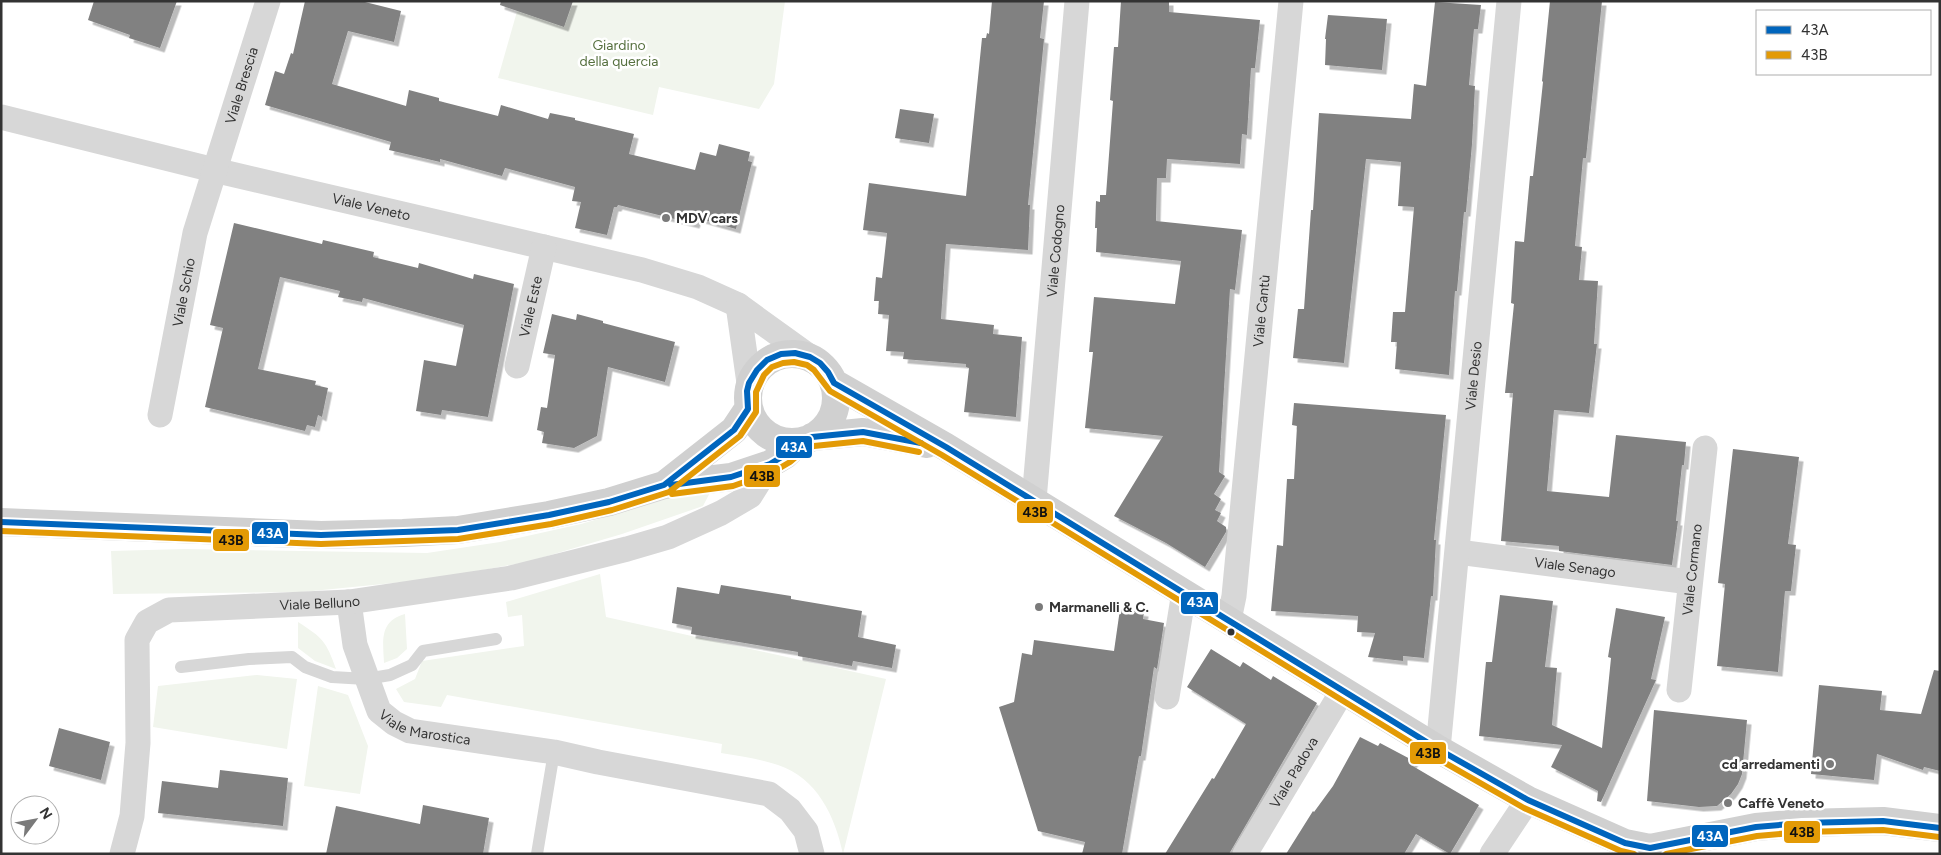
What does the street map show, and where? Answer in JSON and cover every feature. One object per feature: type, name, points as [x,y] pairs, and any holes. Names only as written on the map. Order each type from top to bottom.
[{"type":"main road","points":[[1,522],[320,535],[458,530],[549,515],[609,502],[664,486],[731,477],[770,464],[824,428],[833,414],[836,394],[834,383],[820,363],[810,357],[795,353],[781,354],[767,360],[757,370],[744,407],[731,477]]},
{"type":"main road","points":[[834,383],[1034,500],[1438,749],[1528,800],[1625,843],[1649,851],[1756,828],[1802,824],[1883,821],[1940,828]]},
{"type":"main road","points":[[744,407],[762,431],[773,438],[786,442],[862,432],[946,447]]},
{"type":"main road","points":[[664,486],[744,407]]},
{"type":"street","name":"Viale Brescia","points":[[214,170],[268,1]]},
{"type":"street","name":"Viale Codogno","points":[[1034,500],[1076,1]]},
{"type":"street","name":"Viale Cantù","points":[[1229,620],[1234,596],[1291,1]]},
{"type":"street","name":"Viale Desio","points":[[1438,749],[1509,1]]},
{"type":"street","name":"Viale Veneto","points":[[1,116],[214,170],[642,270],[698,287],[738,305],[810,357]]},
{"type":"street","name":"Viale Schio","points":[[160,415],[195,233],[214,170]]},
{"type":"street","name":"Viale Este","points":[[517,366],[544,247]]},
{"type":"street","points":[[738,305],[744,407]]},
{"type":"street","name":"Viale Cormano","points":[[1679,690],[1705,448]]},
{"type":"street","name":"Viale Belluno","points":[[122,854],[132,816],[138,743],[137,640],[147,622],[169,610],[349,602],[511,578],[627,549],[668,537],[750,496],[770,464]]},
{"type":"street","points":[[721,512],[731,477]]},
{"type":"street","name":"Viale Senago","points":[[1458,552],[1690,582]]},
{"type":"street","points":[[1167,697],[1184,592]]},
{"type":"street","name":"Viale Marostica","points":[[349,602],[355,646],[366,678],[379,711],[394,723],[410,731],[554,752],[770,794],[790,810],[806,831],[812,854]]},
{"type":"street","name":"Viale Padova","points":[[1245,854],[1343,690]]},
{"type":"street","points":[[1492,854],[1528,800]]},
{"type":"lane","points":[[181,667],[249,659],[292,657],[305,667],[332,677],[366,678],[390,675],[412,665],[423,651],[496,639]]},
{"type":"lane","points":[[537,854],[554,752]]},
{"type":"green space","name":"Giardino della quercia","points":[[520,1],[785,1],[774,84],[759,109],[659,87],[653,115],[498,78]]},
{"type":"green space","points":[[714,485],[703,506],[622,534],[527,562],[434,579],[302,592],[113,594],[111,551],[185,549],[427,553],[500,542],[581,524]]},
{"type":"green space","points":[[600,574],[606,617],[886,679],[843,854],[840,840],[829,813],[814,789],[803,779],[792,771],[778,765],[757,759],[721,753],[722,744],[447,695],[441,707],[404,702],[396,689],[415,679],[422,661],[524,646],[522,615],[508,617],[506,602]]},
{"type":"green space","points":[[405,614],[407,649],[397,658],[384,663],[384,633],[391,622]]},
{"type":"green space","points":[[298,622],[323,641],[336,669],[315,661],[298,648]]},
{"type":"green space","points":[[257,675],[297,679],[287,749],[153,727],[158,686]]},
{"type":"green space","points":[[318,686],[348,695],[368,746],[360,794],[304,786]]},
{"type":"building","points":[[94,1],[177,1],[160,48],[129,38],[130,35],[88,20]]},
{"type":"building","points":[[305,1],[361,1],[401,11],[394,42],[348,31],[332,84],[406,106],[409,90],[439,98],[439,101],[498,116],[501,105],[548,119],[550,113],[575,118],[575,120],[634,134],[629,154],[695,170],[700,152],[716,156],[719,144],[750,152],[748,161],[752,162],[736,229],[697,218],[695,224],[618,205],[614,207],[607,235],[575,228],[581,202],[572,201],[575,187],[505,168],[502,176],[440,159],[440,162],[389,150],[391,142],[265,105],[275,71],[284,74],[291,53],[293,54]]},
{"type":"building","points":[[501,1],[573,1],[564,27],[500,5]]},
{"type":"building","points":[[992,1],[1044,1],[1040,38],[1044,39],[1028,205],[1030,205],[1028,250],[946,244],[941,319],[994,325],[993,334],[1022,337],[1016,417],[964,412],[969,368],[966,367],[966,364],[903,359],[904,352],[886,351],[889,315],[878,314],[879,301],[874,301],[876,277],[882,278],[887,233],[863,230],[869,183],[966,196],[982,38],[986,38],[987,33],[989,34]]},
{"type":"building","points":[[1121,1],[1169,1],[1169,12],[1260,20],[1255,68],[1251,68],[1247,135],[1242,134],[1240,164],[1167,159],[1166,178],[1157,178],[1156,221],[1242,230],[1235,290],[1230,289],[1219,472],[1225,476],[1214,494],[1221,499],[1215,510],[1221,513],[1217,521],[1226,527],[1226,532],[1205,567],[1166,543],[1114,516],[1163,436],[1085,428],[1093,352],[1089,352],[1094,297],[1175,304],[1181,261],[1096,252],[1096,201],[1100,202],[1100,195],[1106,195],[1113,101],[1110,100],[1114,47],[1118,47]]},
{"type":"building","points":[[1550,1],[1602,1],[1586,158],[1583,158],[1575,246],[1582,247],[1579,280],[1598,281],[1594,344],[1597,344],[1589,413],[1554,410],[1547,491],[1609,497],[1616,435],[1686,442],[1672,565],[1559,551],[1559,546],[1501,541],[1513,393],[1505,393],[1514,304],[1511,303],[1515,241],[1524,242],[1530,176],[1533,176]]},
{"type":"building","points":[[1435,2],[1481,5],[1478,29],[1474,29],[1469,85],[1475,86],[1472,144],[1457,291],[1455,291],[1449,375],[1395,369],[1397,342],[1391,342],[1393,312],[1405,312],[1414,207],[1398,206],[1401,162],[1366,159],[1344,363],[1293,358],[1298,309],[1304,309],[1319,113],[1411,119],[1414,84],[1426,86]]},
{"type":"building","points":[[1328,15],[1387,19],[1382,70],[1325,65],[1325,39]]},
{"type":"building","points":[[900,109],[934,114],[929,143],[895,138]]},
{"type":"building","points":[[234,223],[322,244],[323,240],[374,252],[373,257],[418,268],[419,263],[473,279],[474,274],[514,284],[488,417],[442,410],[441,415],[416,411],[424,360],[456,366],[464,325],[363,298],[362,302],[338,297],[340,291],[280,277],[258,369],[316,381],[315,385],[328,388],[322,417],[318,415],[315,427],[307,425],[305,431],[205,407],[223,328],[210,325]]},
{"type":"building","points":[[552,314],[576,320],[577,314],[603,321],[603,323],[675,342],[665,382],[608,367],[597,436],[574,448],[542,443],[544,432],[537,430],[541,407],[547,408],[555,355],[543,353]]},
{"type":"building","points":[[1294,403],[1446,415],[1434,540],[1436,540],[1433,596],[1431,596],[1424,658],[1403,656],[1403,661],[1368,657],[1375,633],[1357,632],[1358,616],[1271,611],[1277,545],[1283,546],[1287,479],[1294,479],[1297,426],[1292,425]]},
{"type":"building","points":[[1733,449],[1799,457],[1788,544],[1796,545],[1791,591],[1785,591],[1778,672],[1717,666],[1725,584],[1718,583]]},
{"type":"building","points":[[721,585],[791,596],[791,599],[862,611],[858,637],[896,645],[892,668],[853,661],[852,666],[798,656],[798,652],[691,634],[692,627],[672,623],[677,587],[719,594]]},
{"type":"building","points":[[1500,595],[1553,601],[1545,667],[1557,668],[1552,725],[1602,748],[1611,658],[1608,657],[1616,608],[1665,617],[1651,679],[1656,680],[1601,802],[1597,801],[1598,791],[1551,767],[1562,745],[1479,736],[1486,662],[1492,662]]},
{"type":"building","points":[[1120,609],[1144,612],[1143,619],[1164,623],[1157,669],[1154,667],[1141,756],[1139,756],[1122,854],[1082,854],[1085,842],[1038,831],[999,707],[1014,702],[1022,653],[1032,655],[1034,640],[1114,651]]},
{"type":"building","points":[[1211,649],[1240,667],[1243,662],[1271,680],[1273,676],[1317,703],[1229,854],[1165,854],[1212,778],[1214,779],[1246,724],[1187,687]]},
{"type":"building","points":[[1934,670],[1940,671],[1940,771],[1924,767],[1923,770],[1877,754],[1874,780],[1811,774],[1819,685],[1882,691],[1880,710],[1921,714]]},
{"type":"building","points":[[1654,710],[1747,720],[1742,774],[1731,794],[1717,806],[1699,807],[1647,801]]},
{"type":"building","points":[[59,728],[110,742],[101,780],[49,766]]},
{"type":"building","points":[[1360,737],[1378,746],[1380,743],[1414,761],[1411,765],[1479,805],[1450,854],[1416,834],[1404,854],[1286,854],[1313,811],[1333,786]]},
{"type":"building","points":[[220,770],[288,778],[283,826],[158,813],[162,781],[218,788]]},
{"type":"building","points":[[423,805],[489,818],[483,854],[326,854],[336,806],[420,824]]},
{"type":"transit line","name":"43A","points":[[1,522],[321,535],[458,530],[549,515],[609,502],[664,485],[734,430],[748,409],[747,391],[749,383],[757,370],[767,360],[781,354],[795,353],[810,357],[820,363],[834,383],[946,447],[1438,749],[1528,800],[1625,843],[1650,848],[1756,827],[1802,823],[1883,821],[1940,828]]},
{"type":"transit line","name":"43B","points":[[1,531],[321,544],[458,539],[551,524],[612,510],[669,492],[740,436],[756,412],[756,392],[764,375],[772,367],[794,362],[807,365],[814,370],[830,391],[942,455],[1433,756],[1524,808],[1621,851],[1634,854]]},
{"type":"transit line","name":"43A","points":[[671,485],[731,477],[770,464],[785,455],[799,442],[812,437],[863,432],[921,443]]},
{"type":"transit line","name":"43B","points":[[672,494],[733,486],[773,472],[790,462],[804,450],[814,446],[863,441],[919,452]]},
{"type":"transit line","name":"43B","points":[[1666,854],[1757,836],[1802,832],[1883,830],[1939,837]]},
{"type":"place","name":"MDV cars","points":[[666,218]]},
{"type":"place","name":"Marmanelli & C.","points":[[1039,607]]},
{"type":"place","name":"cd arredamenti","points":[[1830,764]]},
{"type":"place","name":"Caffè Veneto","points":[[1728,803]]}]
